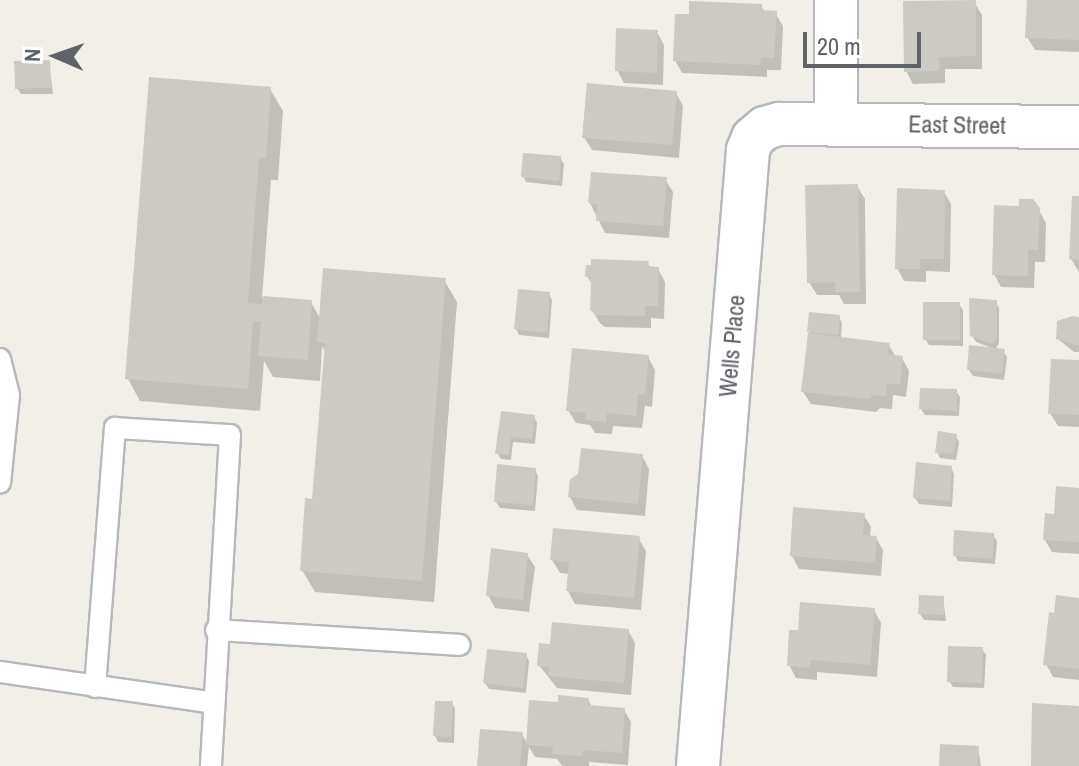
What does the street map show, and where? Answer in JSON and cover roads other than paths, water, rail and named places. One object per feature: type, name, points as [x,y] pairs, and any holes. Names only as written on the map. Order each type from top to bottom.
[{"type":"street","points":[[836,0],[836,124]]},
{"type":"street","name":"Wells Place","points":[[698,766],[748,150],[753,138],[765,128],[779,124],[836,124]]},
{"type":"street","name":"East Street","points":[[836,124],[1079,127]]},
{"type":"lane","points":[[0,359],[9,395],[0,483]]},
{"type":"lane","points":[[95,687],[115,428],[230,435],[216,630],[211,766]]},
{"type":"lane","points":[[216,630],[460,645]]},
{"type":"lane","points":[[0,672],[214,703]]}]
